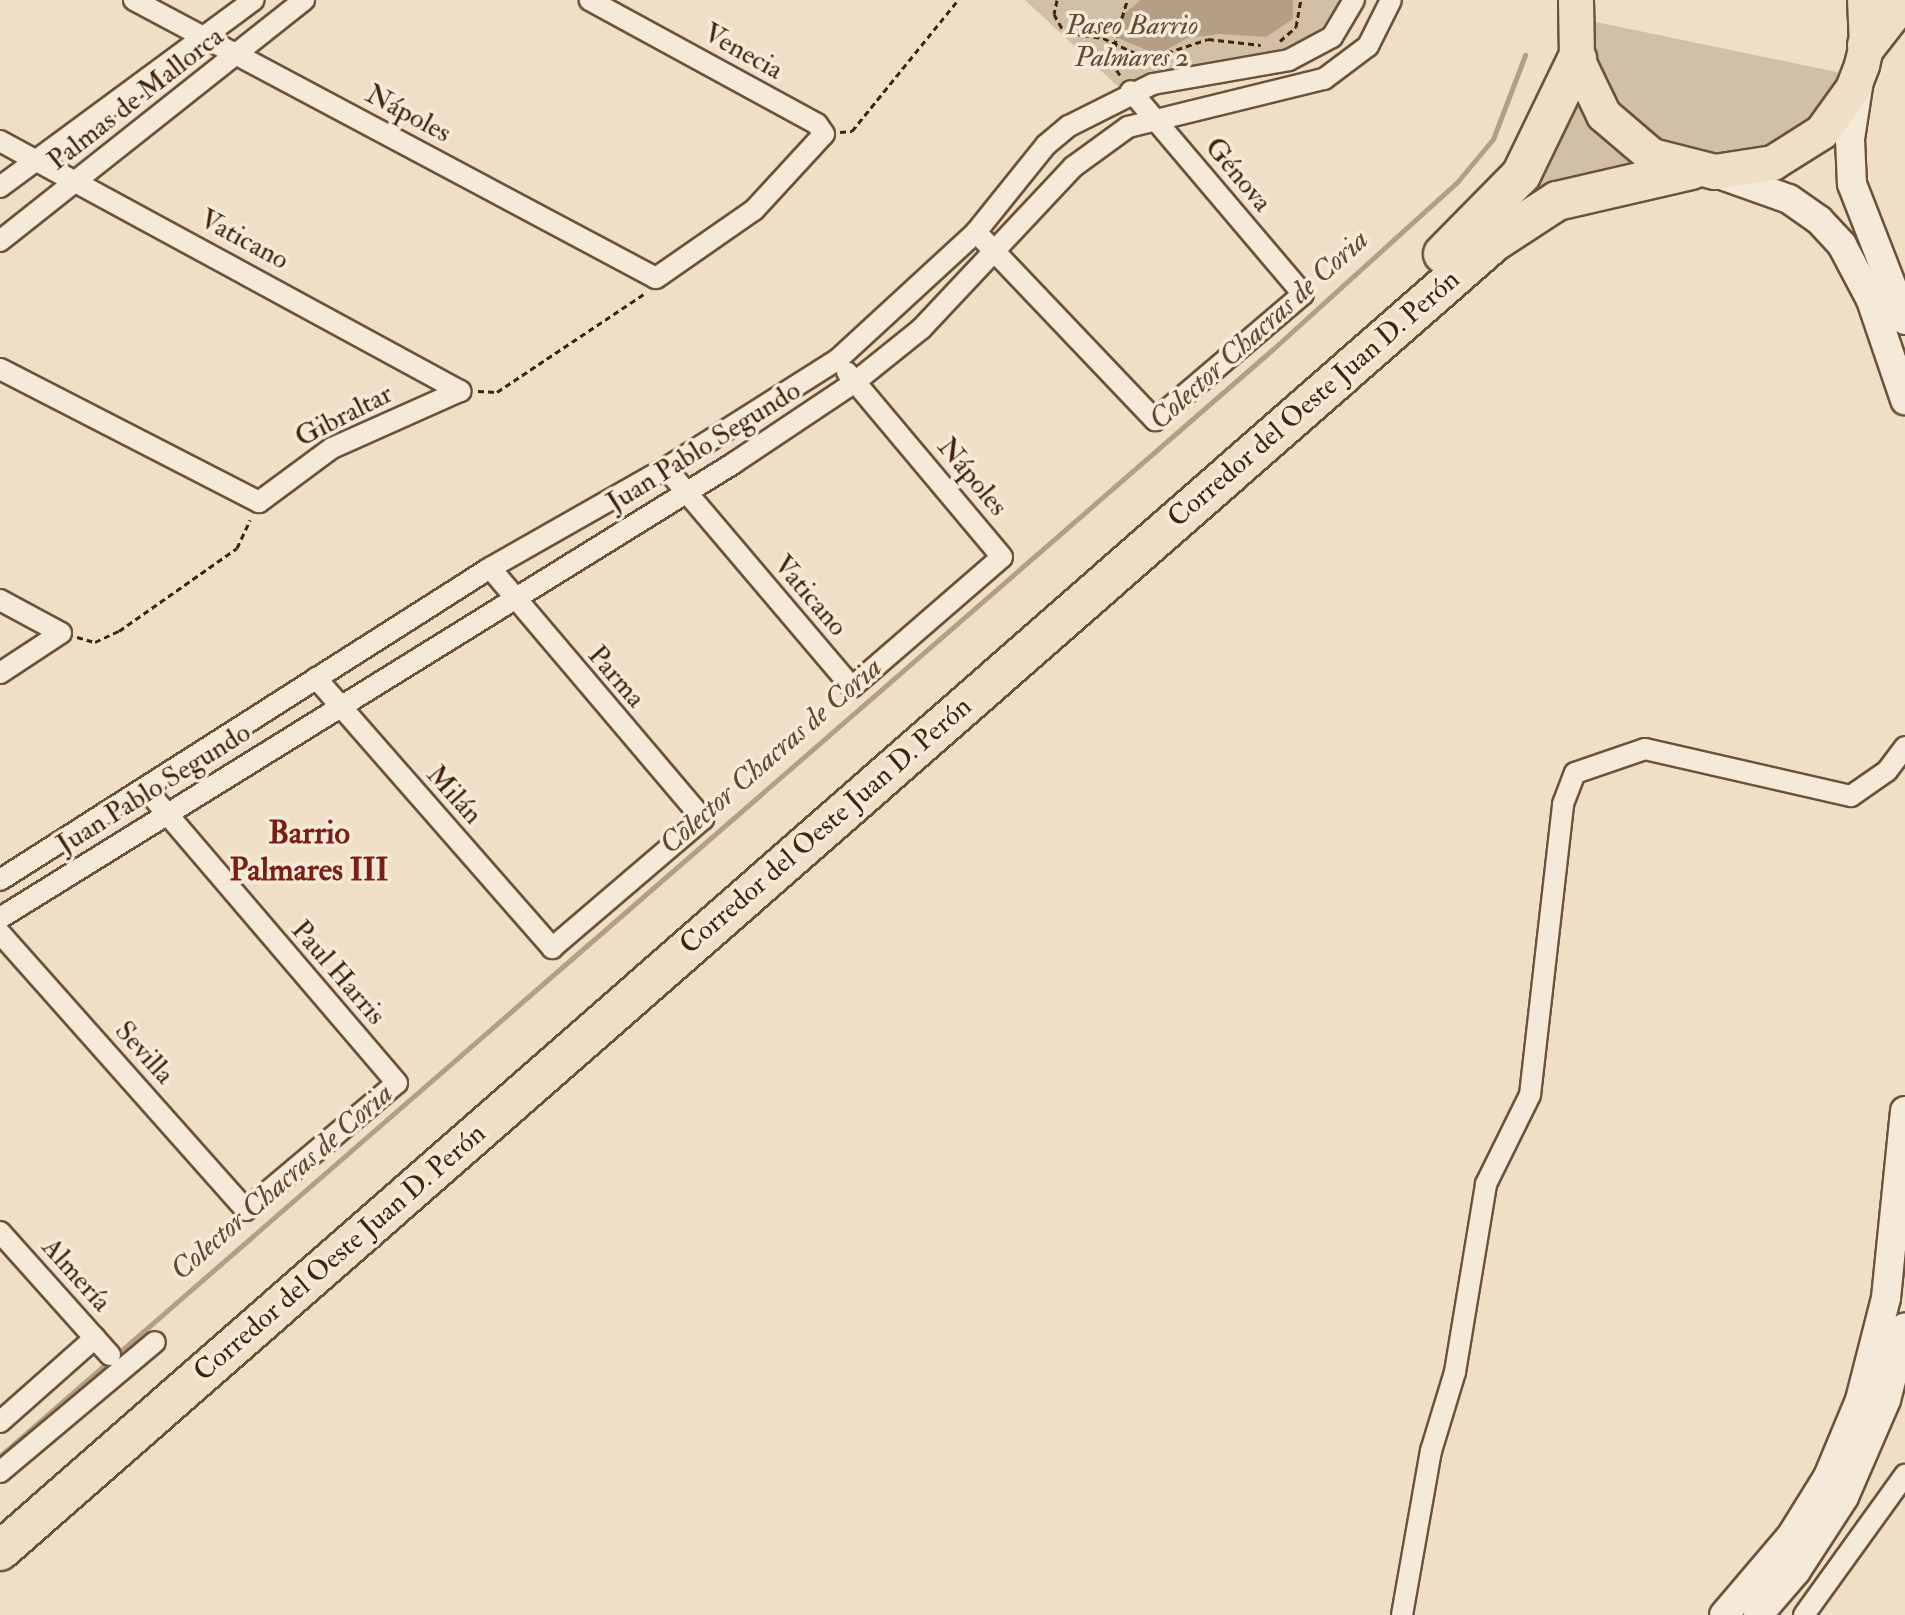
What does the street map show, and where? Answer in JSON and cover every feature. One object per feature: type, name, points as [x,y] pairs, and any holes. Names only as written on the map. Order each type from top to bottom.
[{"type":"highway","points":[[1576,0],[1577,59],[1592,98],[1618,131],[1652,156],[1703,171],[1764,166],[1807,144],[1839,112],[1865,55],[1902,0]]},
{"type":"highway","points":[[1865,0],[1865,55]]},
{"type":"highway","name":"Corredor del Oeste Juan D. Perón","points":[[0,1519],[1475,224],[1521,175],[1577,59]]},
{"type":"highway","name":"Corredor del Oeste Juan D. Perón","points":[[0,1551],[1494,242],[1557,201],[1703,171]]},
{"type":"main road","points":[[1865,55],[1850,139],[1852,184],[1905,320]]},
{"type":"main road","points":[[1703,171],[1789,199],[1819,220],[1842,245],[1871,300],[1905,400]]},
{"type":"main road","points":[[1724,1615],[1792,1535],[1828,1477],[1860,1400],[1886,1298],[1905,1111]]},
{"type":"main road","points":[[1758,1615],[1796,1571],[1844,1497],[1886,1400],[1905,1327]]},
{"type":"street","name":"Nápoles","points":[[134,0],[656,278]]},
{"type":"street","name":"Palmas de Mallorca","points":[[0,187],[254,0]]},
{"type":"street","name":"Palmas de Mallorca","points":[[0,241],[238,56],[304,0]]},
{"type":"street","name":"Venecia","points":[[590,0],[817,124],[824,134]]},
{"type":"street","name":"Juan Pablo Segundo","points":[[0,880],[490,568],[666,468],[837,360],[976,232],[1046,145],[1131,91],[1196,74],[1289,60],[1332,37],[1354,0]]},
{"type":"street","name":"Juan Pablo Segundo","points":[[0,918],[684,494],[855,382],[921,329],[998,252],[1073,167],[1128,127],[1153,118],[1277,94],[1324,79],[1368,46],[1391,0]]},
{"type":"street","name":"Génova","points":[[998,252],[1155,420],[1303,294],[1131,91]]},
{"type":"street","points":[[656,278],[754,210],[824,134]]},
{"type":"street","name":"Vaticano","points":[[0,141],[460,391]]},
{"type":"street","points":[[976,232],[998,252]]},
{"type":"street","name":"Nápoles","points":[[837,360],[1002,557],[852,687]]},
{"type":"street","points":[[0,369],[259,502]]},
{"type":"street","name":"Gibraltar","points":[[259,502],[332,448],[460,391]]},
{"type":"street","name":"Vaticano","points":[[666,468],[684,494],[852,687]]},
{"type":"street","name":"Parma","points":[[490,568],[512,599],[703,819],[552,948]]},
{"type":"street","points":[[0,600],[61,633],[0,673]]},
{"type":"street","name":"Milán","points":[[316,678],[339,709],[552,948]]},
{"type":"street","points":[[1402,1615],[1431,1451],[1455,1372],[1486,1184],[1530,1095],[1563,804],[1575,773],[1645,749],[1851,796],[1887,771],[1905,747]]},
{"type":"street","name":"Paul Harris","points":[[146,789],[164,816],[397,1083],[246,1210]]},
{"type":"street","name":"Sevilla","points":[[0,933],[246,1210]]},
{"type":"street","name":"Almería","points":[[0,1232],[110,1355]]},
{"type":"street","points":[[0,1422],[95,1338]]},
{"type":"street","points":[[0,1472],[155,1342]]},
{"type":"street","points":[[1804,1615],[1905,1475]]},
{"type":"path","points":[[824,134],[852,131],[958,0]]},
{"type":"path","points":[[1057,0],[1054,14],[1064,32],[1117,43],[1135,56],[1155,60],[1208,39],[1278,43],[1296,27],[1301,0]]},
{"type":"path","points":[[1127,0],[1114,66],[1131,91]]},
{"type":"path","points":[[460,391],[497,392],[638,302],[656,278]]},
{"type":"path","points":[[61,633],[95,642],[119,631],[237,548],[259,502]]},
{"type":"green space","name":"Paseo Barrio Palmares 2","points":[[1025,0],[1346,0],[1331,29],[1297,56],[1124,92]]},
{"type":"green space","points":[[1591,21],[1846,74],[1805,133],[1743,160],[1676,152],[1621,114],[1593,53]]},
{"type":"green space","points":[[1573,88],[1598,131],[1642,170],[1520,215],[1515,200]]},
{"type":"shaded area","points":[[1141,0],[1293,0],[1293,19],[1266,37],[1220,34],[1187,38],[1158,55],[1116,37],[1120,17]]},
{"type":"waterway","name":"Colector Chacras de Coria","points":[[0,1456],[1273,349],[1458,181],[1493,139],[1525,55]]},
{"type":"district","name":"Barrio Palmares III","points":[[309,852]]}]
